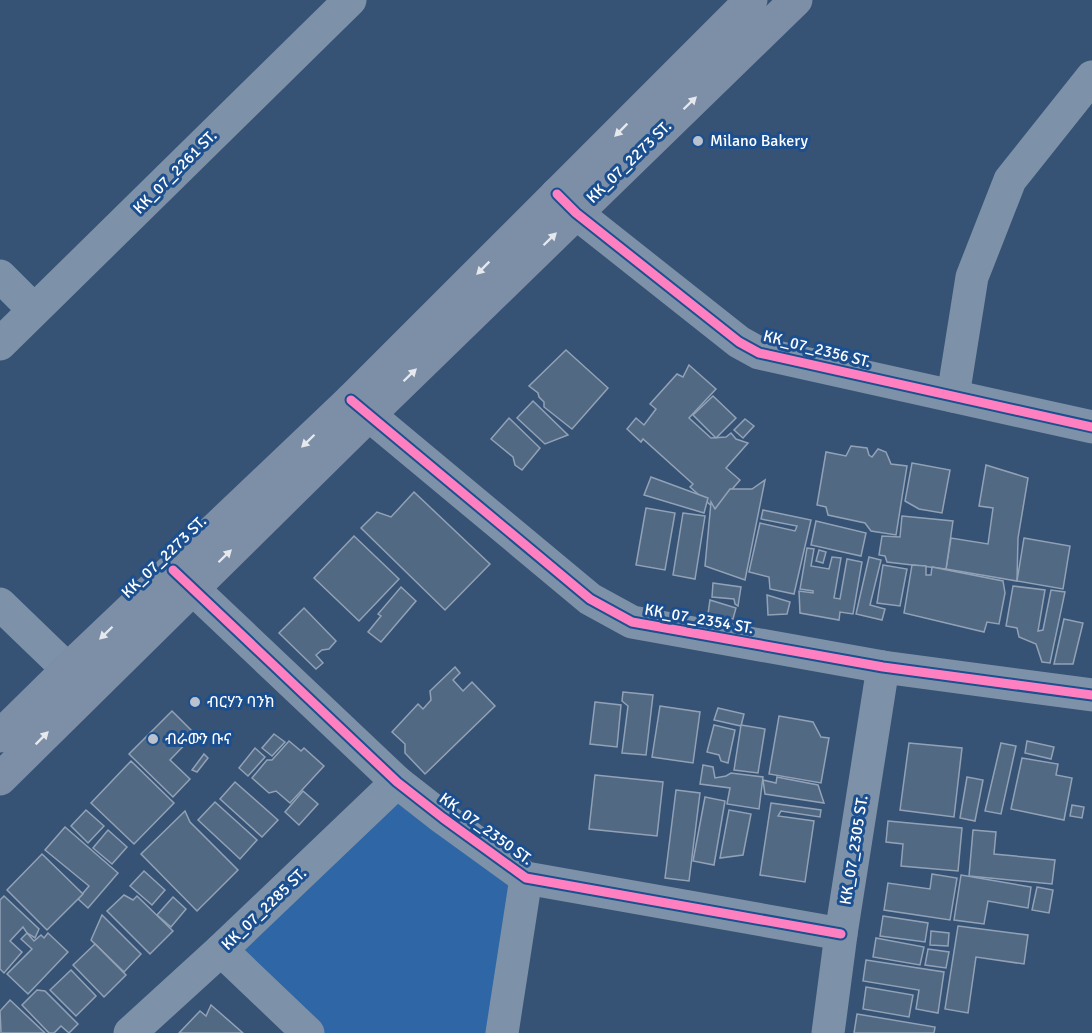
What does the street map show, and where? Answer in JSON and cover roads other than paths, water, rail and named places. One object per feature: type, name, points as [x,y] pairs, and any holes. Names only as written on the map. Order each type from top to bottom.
[{"type":"main road","name":"KK_07_2273 ST.","points":[[567,204],[751,0]]},
{"type":"main road","name":"KK_07_2273 ST.","points":[[0,779],[79,680],[567,204],[796,0]]},
{"type":"main road","name":"KK_07_2273 ST.","points":[[0,736],[79,680]]},
{"type":"street","name":"KK_07_2261 ST.","points":[[0,344],[350,0]]},
{"type":"street","points":[[953,396],[972,277],[1010,180],[1092,76]]},
{"type":"street","name":"KK_07_2356 ST.","points":[[567,204],[739,342],[759,352],[1092,427]]},
{"type":"street","points":[[0,276],[34,310]]},
{"type":"street","name":"KK_07_2354 ST.","points":[[359,408],[590,599],[632,622],[883,667],[1092,695]]},
{"type":"street","name":"KK_07_2350 ST.","points":[[183,579],[397,782],[526,878],[841,934]]},
{"type":"street","points":[[0,604],[79,680]]},
{"type":"street","name":"KK_07_2305 ST.","points":[[828,1033],[841,934],[883,667]]},
{"type":"street","name":"KK_07_2285 ST.","points":[[130,1033],[221,950],[397,782]]},
{"type":"street","points":[[502,1033],[526,878]]},
{"type":"street","points":[[221,950],[308,1033]]},
{"type":"place","name":"Milano Bakery","points":[[698,141]]},
{"type":"place","name":"ብርሃን ባንክ","points":[[195,702]]},
{"type":"place","name":"ብራውን ቡና","points":[[153,739]]}]
